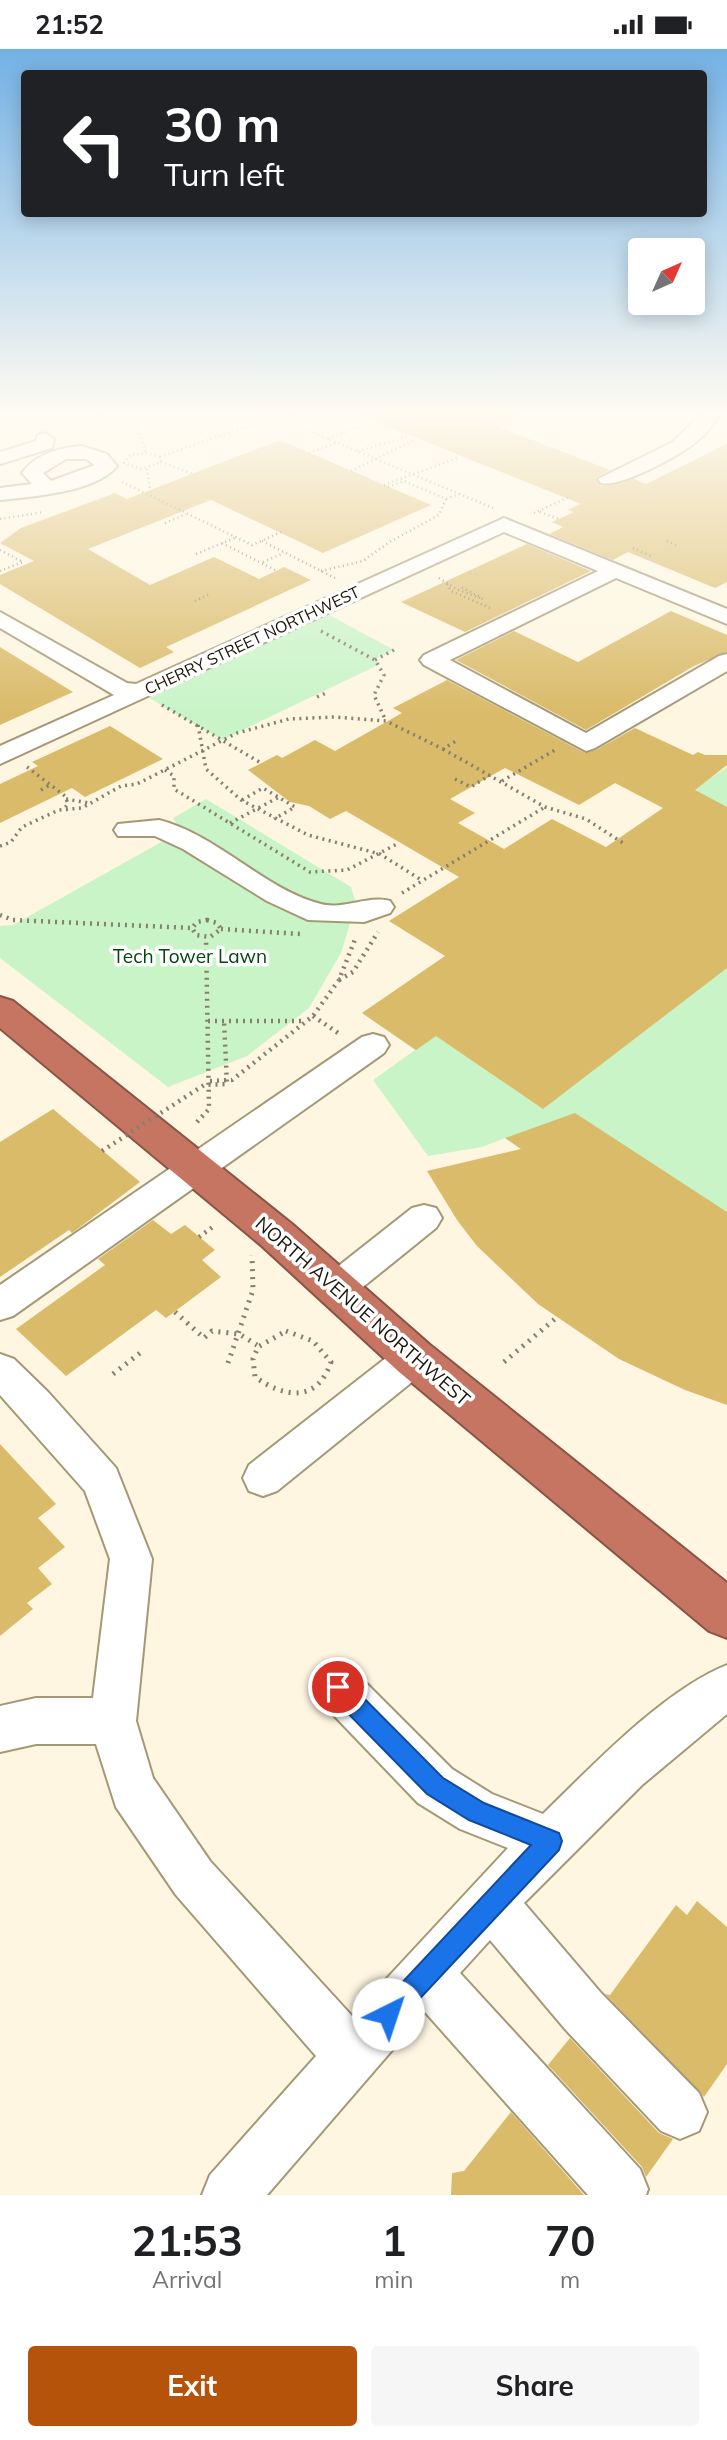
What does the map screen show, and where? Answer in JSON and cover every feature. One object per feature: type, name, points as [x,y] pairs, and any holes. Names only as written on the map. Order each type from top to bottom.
[{"type":"highway","name":"NORTH AVENUE NORTHWEST","points":[[0,1009],[277,1235],[414,1358],[727,1614]]},
{"type":"street","points":[[499,516],[727,617]]},
{"type":"street","name":"CHERRY STREET NORTHWEST","points":[[9,758],[139,692],[299,618],[499,516]]},
{"type":"street","points":[[616,570],[432,660],[586,743],[727,661]]},
{"type":"street","points":[[0,619],[120,689],[139,692]]},
{"type":"street","points":[[128,830],[159,828],[181,838],[277,895],[318,914],[364,913],[381,916]]},
{"type":"street","points":[[0,1305],[249,1131],[361,1043]]},
{"type":"street","points":[[335,1289],[424,1218]]},
{"type":"street","points":[[263,1478],[414,1358]]},
{"type":"street","points":[[0,1370],[34,1403],[102,1481],[131,1559],[113,1721],[133,1790],[193,1878],[352,2056]]},
{"type":"street","points":[[338,1687],[435,1786],[477,1812],[550,1841]]},
{"type":"street","points":[[230,2195],[425,1973],[550,1841],[599,1791],[699,1706],[727,1687]]},
{"type":"street","points":[[0,1729],[36,1721],[113,1721]]},
{"type":"street","points":[[491,1902],[583,2011],[680,2112]]},
{"type":"street","points":[[425,1973],[620,2189]]},
{"type":"path","points":[[183,512],[252,545],[281,533]]},
{"type":"path","points":[[321,571],[363,561],[440,512]]},
{"type":"path","points":[[492,512],[499,516]]},
{"type":"path","points":[[542,512],[559,519]]},
{"type":"path","points":[[165,523],[187,514]]},
{"type":"path","points":[[196,554],[236,537]]},
{"type":"path","points":[[675,537],[667,541],[676,545]]},
{"type":"path","points":[[261,541],[335,578]]},
{"type":"path","points":[[222,543],[277,571]]},
{"type":"path","points":[[633,548],[651,556]]},
{"type":"path","points":[[0,550],[23,562],[0,571]]},
{"type":"path","points":[[262,563],[284,553]]},
{"type":"path","points":[[447,583],[451,591],[517,620]]},
{"type":"path","points":[[456,589],[482,599],[459,588],[461,587]]},
{"type":"path","points":[[195,601],[208,595]]},
{"type":"path","points":[[299,618],[374,660],[384,675],[374,695],[386,721]]},
{"type":"path","points":[[374,660],[394,650]]},
{"type":"path","points":[[139,692],[261,763]]},
{"type":"path","points":[[317,697],[326,693]]},
{"type":"path","points":[[0,846],[11,842],[22,827],[63,810],[82,808],[121,786],[137,784],[222,740],[289,719],[334,717],[386,721],[443,749],[545,807],[586,819],[623,843]]},
{"type":"path","points":[[198,725],[206,769],[242,800],[273,820],[308,835],[380,854],[423,881]]},
{"type":"path","points":[[443,749],[456,741]]},
{"type":"path","points":[[501,782],[552,752]]},
{"type":"path","points":[[9,758],[51,784],[66,799],[68,804],[63,810]]},
{"type":"path","points":[[165,770],[174,776],[174,789],[310,873],[334,875],[366,865],[397,843]]},
{"type":"path","points":[[455,779],[471,787],[490,775]]},
{"type":"path","points":[[41,790],[51,784]]},
{"type":"path","points":[[242,800],[263,788],[295,807],[273,820]]},
{"type":"path","points":[[229,823],[280,797]]},
{"type":"path","points":[[66,799],[89,803]]},
{"type":"path","points":[[339,980],[354,972],[381,916],[423,881],[545,807]]},
{"type":"path","points":[[0,915],[13,920],[192,928]]},
{"type":"path","points":[[192,928],[197,922],[207,920],[218,923],[221,929]]},
{"type":"path","points":[[192,928],[196,935],[205,938],[216,935],[221,929]]},
{"type":"path","points":[[221,929],[302,934]]},
{"type":"path","points":[[210,1081],[232,1080],[313,1016],[339,980],[356,937],[342,936]]},
{"type":"path","points":[[197,1122],[209,1109],[205,938]]},
{"type":"path","points":[[313,1016],[361,1043]]},
{"type":"path","points":[[208,1021],[305,1021]]},
{"type":"path","points":[[102,1151],[204,1085],[227,1084],[224,1021]]},
{"type":"path","points":[[199,1237],[214,1226]]},
{"type":"path","points":[[228,1363],[254,1290],[252,1254]]},
{"type":"path","points":[[175,1312],[204,1338],[212,1331],[239,1334],[257,1345]]},
{"type":"path","points":[[503,1362],[556,1318]]},
{"type":"path","points":[[286,1331],[302,1335],[324,1352],[331,1362],[329,1369],[310,1390],[293,1395],[270,1389],[255,1377],[251,1357],[257,1345],[286,1331]]},
{"type":"path","points":[[113,1374],[140,1353]]},
{"type":"green space","points":[[318,609],[394,650],[375,659],[380,664],[222,740],[139,692]]},
{"type":"green space","points":[[727,767],[727,1290],[505,1138],[482,1147],[428,1156],[373,1080],[415,1050],[362,1013]]},
{"type":"green space","name":"Tech Tower Lawn","points":[[206,799],[351,887],[356,904],[341,953],[309,1008],[247,1056],[168,1087],[0,958],[0,926],[13,925],[181,831],[173,818]]},
{"type":"building","points":[[64,512],[181,512],[88,549],[150,585],[214,557],[259,579],[284,567],[311,580],[166,647],[174,652],[140,668],[0,584],[0,575],[34,561],[0,543],[21,528]]},
{"type":"building","points":[[237,512],[415,512],[323,553]]},
{"type":"building","points":[[574,512],[727,512],[727,582],[715,588],[628,552],[613,560],[549,534],[563,527],[552,522]]},
{"type":"building","points":[[527,544],[591,571],[465,632],[401,602]]},
{"type":"building","points":[[671,611],[727,635],[727,652],[694,666],[586,730],[456,660],[514,631],[578,662]]},
{"type":"building","points":[[0,647],[73,692],[0,725]]},
{"type":"building","points":[[447,680],[585,753],[596,750],[635,728],[693,755],[698,752],[705,755],[727,755],[727,765],[695,790],[727,807],[727,968],[543,1109],[436,1036],[416,1050],[362,1013],[445,956],[389,921],[459,877],[346,811],[330,819],[309,806],[290,802],[248,770],[277,755],[282,758],[315,740],[335,751],[402,713],[393,708]],"holes":[[[505,768],[579,805],[615,783],[663,808],[606,847],[552,819],[504,849],[458,823],[475,813],[450,799]]]},
{"type":"building","points":[[110,726],[163,759],[85,797],[72,788],[0,823],[0,784],[38,766],[32,762]]},
{"type":"building","points":[[53,1109],[140,1182],[72,1233],[69,1230],[0,1277],[0,1142]]},
{"type":"building","points":[[575,1113],[727,1212],[727,1405],[685,1390],[619,1359],[538,1304],[477,1246],[457,1220],[427,1171],[521,1149],[505,1138]]},
{"type":"building","points":[[153,1220],[171,1234],[185,1225],[215,1250],[202,1260],[221,1277],[166,1318],[156,1310],[66,1376],[16,1329],[105,1265],[98,1259]]},
{"type":"building","points":[[0,1444],[56,1504],[38,1518],[65,1547],[38,1568],[52,1584],[27,1603],[33,1609],[0,1636]]},
{"type":"building","points":[[697,1901],[727,1927],[727,2064],[704,2097],[605,1994],[610,1995],[676,1905],[687,1915]]},
{"type":"building","points":[[570,2038],[659,2133],[673,2139],[646,2177],[642,2167],[548,2065]]},
{"type":"building","points":[[511,2112],[584,2195],[451,2195],[452,2173],[464,2171]]},
{"type":"route","points":[[338,1687],[435,1786],[477,1812],[550,1841],[388,2014]]}]
